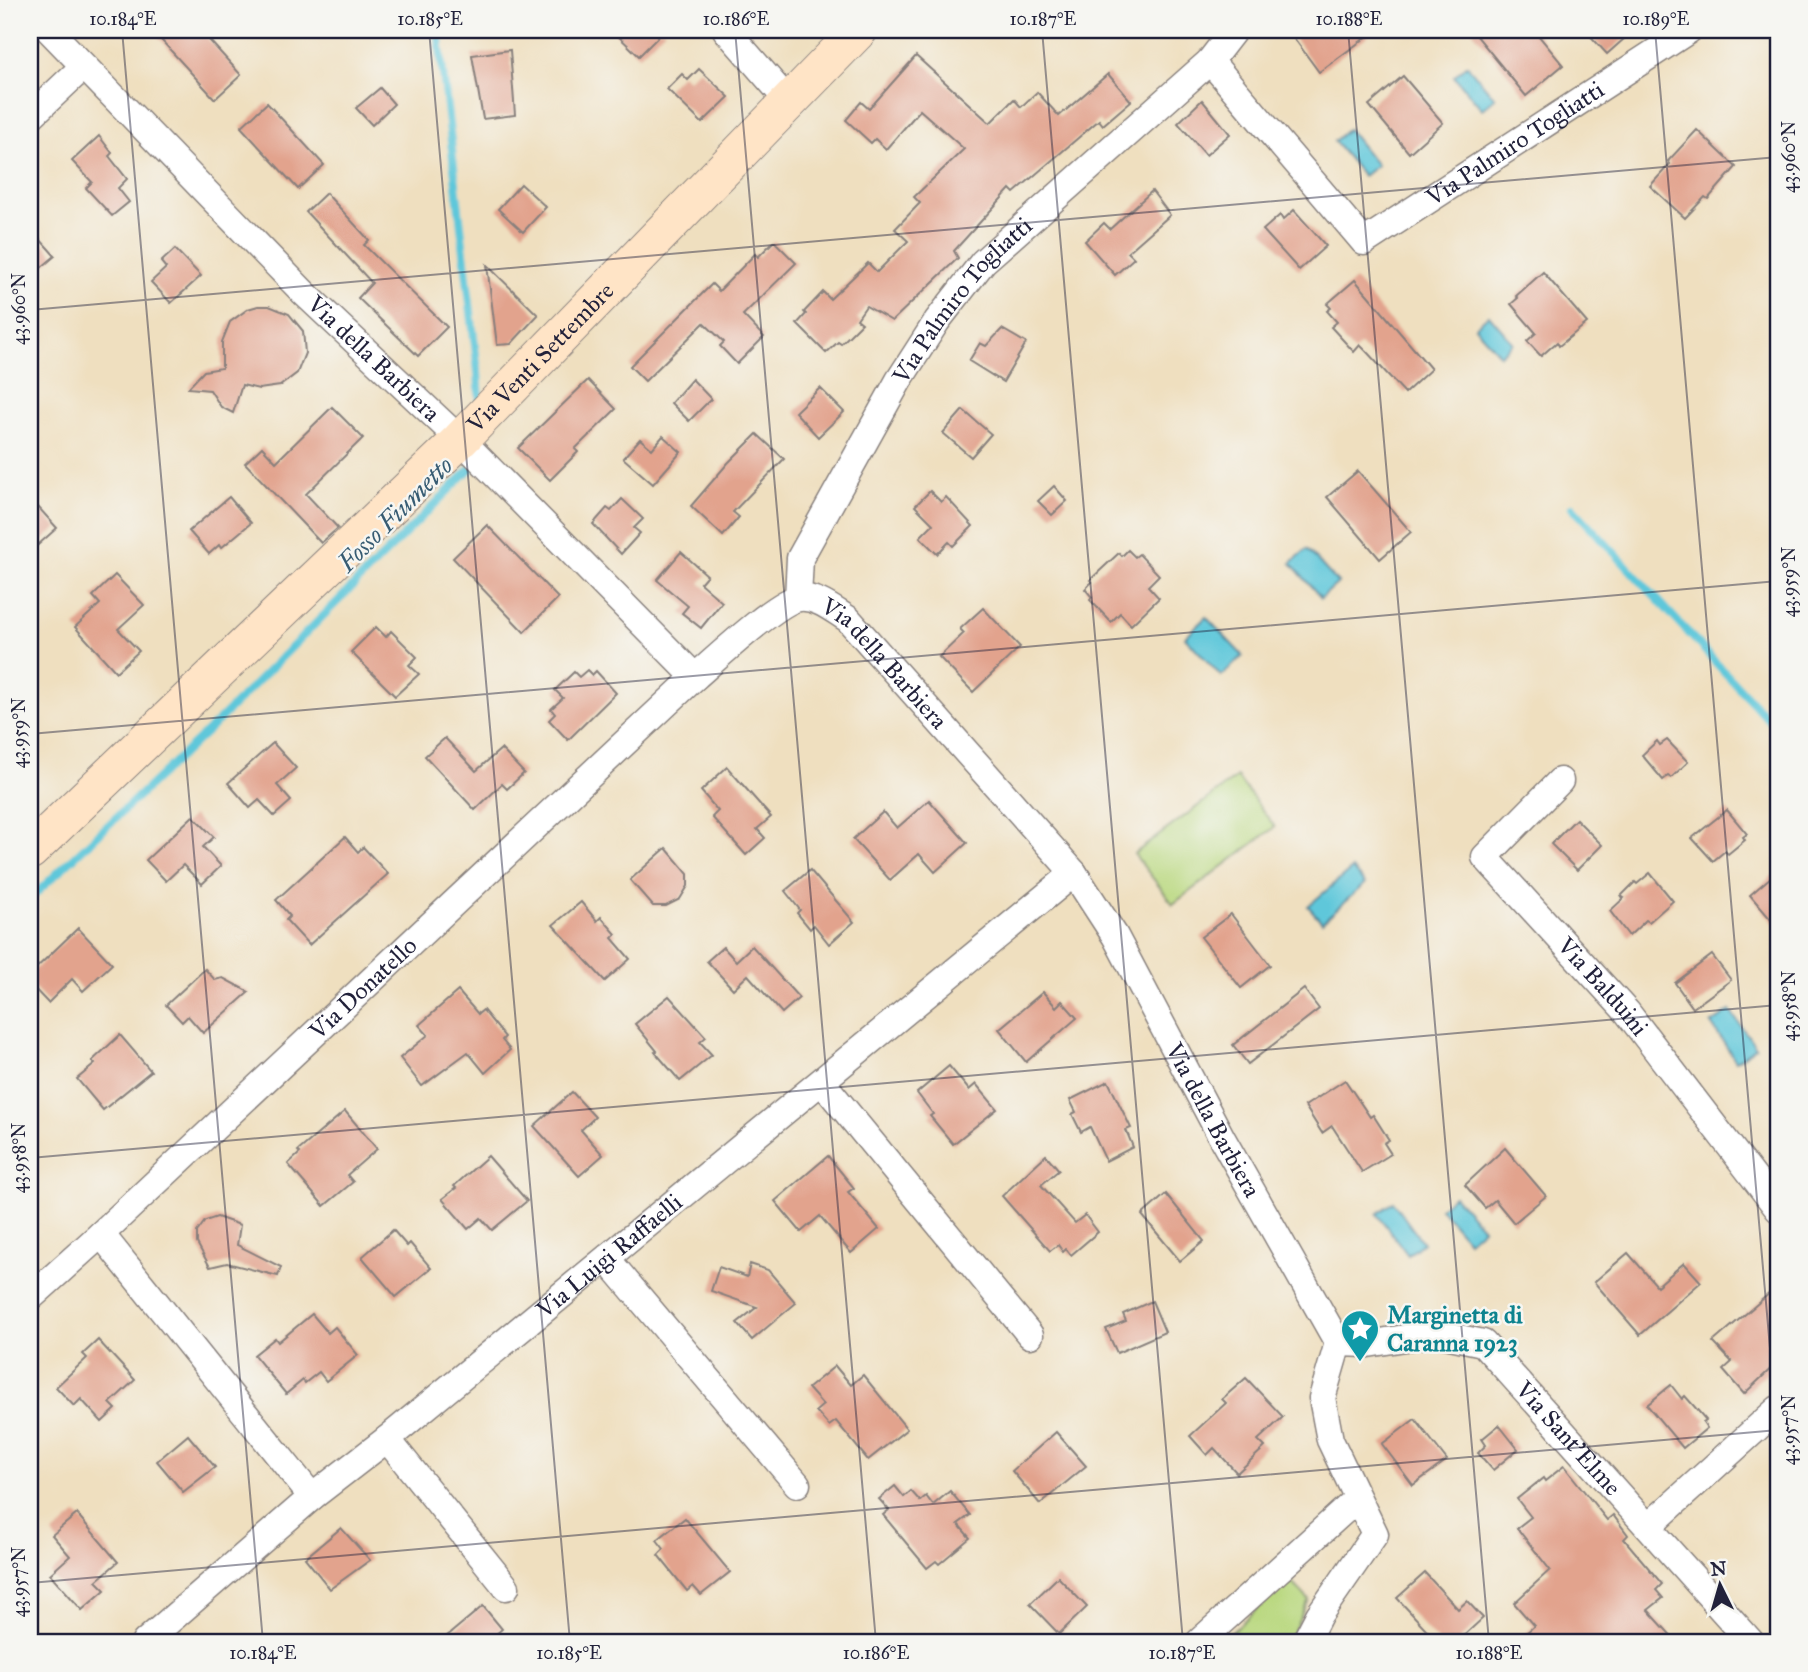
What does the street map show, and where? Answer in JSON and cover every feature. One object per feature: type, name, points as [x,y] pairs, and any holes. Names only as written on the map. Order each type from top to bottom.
[{"type":"street","name":"Via della Barbiera","points":[[49,30],[303,292],[474,431],[493,472],[695,677],[779,607],[798,598],[820,601],[848,619],[1074,873],[1115,936],[1223,1140],[1338,1343]]},
{"type":"street","points":[[726,30],[789,102]]},
{"type":"street","name":"Via Venti Settembre","points":[[30,851],[474,431],[859,30]]},
{"type":"street","name":"Via Palmiro Togliatti","points":[[798,598],[800,558],[899,380],[937,321],[983,262],[1210,61],[1234,30]]},
{"type":"street","name":"Via Palmiro Togliatti","points":[[1210,61],[1364,242],[1689,30]]},
{"type":"street","points":[[30,117],[83,67]]},
{"type":"street","name":"Via Donatello","points":[[30,1298],[102,1234],[695,677]]},
{"type":"street","name":"Via Balduini","points":[[1560,781],[1485,857],[1627,1012],[1778,1209]]},
{"type":"street","name":"Via Luigi Raffaelli","points":[[145,1642],[312,1497],[607,1259],[1074,873]]},
{"type":"street","points":[[822,1082],[1030,1335]]},
{"type":"street","points":[[102,1234],[312,1497]]},
{"type":"street","points":[[607,1259],[797,1484]]},
{"type":"street","name":"Via Sant'Elme","points":[[1338,1343],[1368,1344],[1436,1333],[1483,1343],[1751,1642]]},
{"type":"street","points":[[1305,1642],[1374,1534],[1330,1440],[1322,1398],[1338,1343]]},
{"type":"street","points":[[1649,1526],[1778,1409]]},
{"type":"street","points":[[387,1439],[506,1587]]},
{"type":"street","points":[[1199,1642],[1357,1499]]},
{"type":"green space","points":[[1237,777],[1275,827],[1173,904],[1134,854]]},
{"type":"green space","points":[[1289,1579],[1309,1600],[1288,1642],[1221,1642]]},
{"type":"water","points":[[1467,65],[1495,98],[1482,109],[1454,76]]},
{"type":"water","points":[[1348,129],[1377,165],[1363,176],[1334,141]]},
{"type":"water","points":[[1489,315],[1513,343],[1500,355],[1475,327]]},
{"type":"water","points":[[1307,549],[1338,583],[1321,598],[1291,563]]},
{"type":"water","points":[[1206,617],[1243,656],[1221,676],[1185,637]]},
{"type":"water","points":[[1352,869],[1365,884],[1322,922],[1308,906]]},
{"type":"water","points":[[1730,1011],[1756,1047],[1736,1061],[1711,1024]]},
{"type":"water","points":[[1454,1196],[1483,1228],[1468,1241],[1440,1208]]},
{"type":"water","points":[[1393,1202],[1423,1243],[1408,1255],[1377,1214]]},
{"type":"building","points":[[152,30],[200,30],[241,75],[215,99]]},
{"type":"building","points":[[612,30],[665,30],[639,56]]},
{"type":"building","points":[[1305,30],[1376,30],[1319,72],[1294,38]]},
{"type":"building","points":[[1472,30],[1534,30],[1563,65],[1526,96]]},
{"type":"building","points":[[1585,30],[1634,30],[1607,54]]},
{"type":"building","points":[[510,50],[515,115],[483,119],[472,55]]},
{"type":"building","points":[[916,56],[990,123],[1014,99],[1021,107],[1037,92],[1059,116],[1108,74],[1131,101],[1103,125],[1099,120],[1014,193],[1010,189],[954,251],[958,258],[892,321],[866,306],[857,319],[862,323],[841,344],[838,342],[826,353],[797,324],[806,314],[804,312],[823,292],[830,299],[868,263],[877,272],[908,241],[895,229],[920,203],[914,197],[964,149],[920,110],[886,149],[875,139],[871,143],[846,120],[861,102],[869,109]]},
{"type":"building","points":[[699,69],[729,97],[702,123],[667,89],[682,74],[688,80]]},
{"type":"building","points":[[1403,76],[1443,123],[1409,153],[1369,105]]},
{"type":"building","points":[[380,88],[394,104],[372,125],[356,108]]},
{"type":"building","points":[[1202,100],[1230,134],[1206,155],[1178,123]]},
{"type":"building","points":[[267,103],[324,165],[298,189],[241,127]]},
{"type":"building","points":[[1697,130],[1736,167],[1708,199],[1705,197],[1685,218],[1650,186],[1670,164],[1668,161]]},
{"type":"building","points":[[99,136],[112,153],[109,156],[127,179],[118,188],[129,202],[112,216],[86,188],[92,182],[72,161]]},
{"type":"building","points":[[521,184],[546,207],[523,232],[498,209]]},
{"type":"building","points":[[1152,191],[1170,215],[1128,252],[1134,258],[1115,275],[1085,241],[1104,223],[1110,229]]},
{"type":"building","points":[[326,193],[369,240],[364,245],[447,327],[418,356],[358,298],[372,283],[306,212]]},
{"type":"building","points":[[1294,210],[1326,246],[1299,270],[1263,230],[1280,215],[1283,220]]},
{"type":"building","points":[[30,228],[55,256],[30,277]]},
{"type":"building","points":[[774,241],[796,263],[743,315],[764,337],[737,364],[720,346],[724,342],[704,323],[645,381],[630,366],[712,284],[719,291],[755,254],[758,257]]},
{"type":"building","points":[[175,249],[201,276],[171,303],[151,282],[166,268],[161,262]]},
{"type":"building","points":[[487,265],[538,315],[511,344],[497,345]]},
{"type":"building","points":[[1543,272],[1587,323],[1559,346],[1557,342],[1541,356],[1527,341],[1536,333],[1511,304],[1518,298],[1516,296]]},
{"type":"building","points":[[1355,280],[1431,369],[1405,393],[1360,345],[1354,352],[1331,327],[1337,322],[1327,311],[1331,308],[1327,304]]},
{"type":"building","points":[[269,306],[289,314],[303,331],[305,353],[297,373],[280,386],[259,389],[242,385],[233,413],[221,407],[210,390],[188,388],[204,371],[222,368],[222,342],[230,322],[248,309]]},
{"type":"building","points":[[1002,329],[1026,343],[1003,382],[969,361],[980,343],[986,346]]},
{"type":"building","points":[[692,379],[711,399],[689,421],[671,403]]},
{"type":"building","points":[[588,380],[616,409],[575,449],[578,452],[550,480],[518,448]]},
{"type":"building","points":[[820,388],[844,412],[818,437],[795,412]]},
{"type":"building","points":[[332,407],[363,438],[306,494],[338,528],[321,543],[245,463],[262,447],[276,462]]},
{"type":"building","points":[[963,410],[991,434],[971,457],[943,433]]},
{"type":"building","points":[[757,434],[784,459],[733,512],[739,517],[723,536],[691,506]]},
{"type":"building","points":[[663,436],[681,452],[653,484],[623,458],[640,439],[652,449]]},
{"type":"building","points":[[1358,471],[1411,532],[1380,559],[1327,497]]},
{"type":"building","points":[[1054,486],[1067,501],[1052,515],[1038,501]]},
{"type":"building","points":[[930,491],[941,502],[946,497],[973,526],[953,546],[949,542],[937,554],[920,537],[933,524],[915,506]]},
{"type":"building","points":[[229,497],[251,523],[221,548],[219,545],[209,554],[189,531]]},
{"type":"building","points":[[30,498],[57,528],[30,552]]},
{"type":"building","points":[[622,499],[643,519],[634,528],[640,533],[621,554],[593,524],[607,508],[611,511]]},
{"type":"building","points":[[487,525],[558,598],[524,632],[453,558]]},
{"type":"building","points":[[1128,550],[1135,557],[1139,554],[1159,575],[1148,586],[1159,598],[1131,625],[1120,613],[1111,622],[1090,600],[1092,597],[1085,589],[1092,582],[1090,580],[1119,553],[1122,556]]},
{"type":"building","points":[[681,552],[707,575],[700,583],[722,602],[701,628],[682,613],[688,606],[657,580]]},
{"type":"building","points":[[115,575],[144,605],[118,629],[139,651],[116,672],[75,627],[100,604],[93,596]]},
{"type":"building","points":[[983,608],[1020,647],[973,692],[939,657],[964,633],[960,629]]},
{"type":"building","points":[[376,627],[386,637],[391,631],[417,657],[409,665],[419,674],[395,696],[351,652]]},
{"type":"building","points":[[587,670],[592,675],[596,671],[616,693],[568,740],[549,720],[555,714],[551,709],[563,698],[555,690],[574,672],[579,677]]},
{"type":"building","points":[[445,738],[476,771],[501,749],[524,773],[507,789],[502,784],[475,810],[425,756]]},
{"type":"building","points":[[1667,740],[1688,762],[1671,778],[1668,776],[1663,780],[1642,755],[1657,741],[1660,745]]},
{"type":"building","points":[[273,743],[296,768],[277,785],[291,801],[274,816],[259,800],[250,808],[228,783]]},
{"type":"building","points":[[727,767],[771,817],[757,829],[765,838],[746,855],[712,817],[718,811],[701,791]]},
{"type":"building","points":[[929,800],[967,843],[935,872],[919,854],[890,880],[853,839],[883,812],[897,828]]},
{"type":"building","points":[[1727,810],[1747,834],[1743,837],[1745,840],[1728,854],[1725,851],[1713,861],[1692,838]]},
{"type":"building","points":[[193,816],[214,837],[203,847],[221,866],[202,884],[183,865],[166,881],[146,860]]},
{"type":"building","points":[[1576,819],[1602,845],[1577,870],[1551,844]]},
{"type":"building","points":[[345,837],[358,852],[363,847],[388,874],[309,945],[286,920],[290,916],[276,900]]},
{"type":"building","points":[[666,848],[688,874],[688,886],[680,899],[666,906],[653,906],[630,880]]},
{"type":"building","points":[[810,870],[854,922],[829,944],[814,925],[810,929],[785,891]]},
{"type":"building","points":[[1778,871],[1778,928],[1750,895]]},
{"type":"building","points":[[1650,873],[1673,901],[1629,936],[1610,911],[1624,898],[1621,896],[1635,882],[1637,884]]},
{"type":"building","points":[[581,902],[597,921],[601,917],[616,934],[612,938],[630,959],[605,981],[553,925]]},
{"type":"building","points":[[1231,914],[1270,965],[1241,988],[1201,937]]},
{"type":"building","points":[[78,928],[112,964],[83,991],[72,979],[48,1003],[30,984],[30,974]]},
{"type":"building","points":[[752,946],[799,998],[782,1013],[748,975],[733,989],[707,961],[723,947],[736,961]]},
{"type":"building","points":[[1712,955],[1731,980],[1693,1008],[1675,983]]},
{"type":"building","points":[[205,969],[215,980],[223,978],[249,992],[203,1033],[188,1016],[182,1022],[166,1005]]},
{"type":"building","points":[[1304,989],[1319,1009],[1248,1064],[1233,1045]]},
{"type":"building","points":[[458,991],[478,1014],[483,1010],[505,1037],[502,1040],[510,1050],[485,1073],[468,1052],[422,1086],[400,1058],[428,1035],[419,1025]]},
{"type":"building","points":[[1043,992],[1056,1007],[1062,1001],[1077,1018],[1026,1062],[999,1029]]},
{"type":"building","points":[[669,996],[706,1037],[700,1042],[712,1055],[680,1081],[635,1024]]},
{"type":"building","points":[[120,1035],[151,1071],[103,1110],[77,1079],[95,1064],[92,1061]]},
{"type":"building","points":[[949,1066],[969,1090],[976,1084],[997,1109],[953,1144],[930,1116],[933,1114],[917,1093]]},
{"type":"building","points":[[1345,1080],[1389,1140],[1384,1143],[1391,1154],[1362,1172],[1332,1126],[1322,1133],[1305,1106]]},
{"type":"building","points":[[1108,1081],[1131,1128],[1126,1130],[1133,1147],[1106,1161],[1090,1127],[1081,1132],[1072,1114],[1076,1112],[1070,1100]]},
{"type":"building","points":[[572,1092],[595,1117],[581,1130],[603,1155],[579,1176],[534,1126]]},
{"type":"building","points":[[345,1111],[377,1149],[347,1175],[353,1182],[324,1206],[288,1164],[300,1153],[298,1151]]},
{"type":"building","points":[[1505,1148],[1546,1196],[1514,1223],[1495,1200],[1485,1208],[1465,1185]]},
{"type":"building","points":[[1046,1155],[1059,1170],[1041,1185],[1075,1223],[1085,1215],[1098,1232],[1071,1255],[1066,1249],[1063,1252],[1058,1245],[1050,1251],[1002,1196]]},
{"type":"building","points":[[488,1156],[527,1201],[492,1230],[481,1218],[468,1229],[442,1199]]},
{"type":"building","points":[[828,1156],[854,1188],[848,1192],[879,1229],[851,1253],[820,1216],[801,1232],[775,1201]]},
{"type":"building","points":[[1166,1194],[1204,1241],[1180,1261],[1142,1215]]},
{"type":"building","points":[[217,1217],[240,1225],[237,1245],[281,1267],[278,1276],[227,1263],[210,1267],[197,1243],[197,1232],[205,1221]]},
{"type":"building","points":[[393,1230],[407,1246],[410,1243],[431,1268],[396,1297],[362,1257]]},
{"type":"building","points":[[1628,1253],[1657,1286],[1684,1263],[1701,1282],[1640,1335],[1594,1282]]},
{"type":"building","points":[[750,1264],[768,1270],[796,1303],[752,1340],[737,1323],[757,1307],[711,1291],[719,1267],[747,1277]]},
{"type":"building","points":[[1778,1286],[1778,1362],[1744,1394],[1723,1370],[1732,1362],[1713,1342]]},
{"type":"building","points":[[1152,1301],[1165,1332],[1117,1353],[1106,1329],[1126,1321],[1123,1314]]},
{"type":"building","points":[[312,1314],[328,1333],[335,1327],[358,1355],[326,1381],[319,1372],[305,1383],[303,1380],[286,1394],[254,1355],[275,1338],[278,1342]]},
{"type":"building","points":[[98,1340],[135,1380],[110,1403],[116,1409],[102,1422],[81,1399],[74,1406],[56,1387],[87,1358],[83,1354]]},
{"type":"building","points":[[835,1366],[851,1385],[863,1375],[907,1429],[868,1460],[836,1421],[829,1426],[816,1411],[823,1405],[808,1388]]},
{"type":"building","points":[[1246,1378],[1283,1417],[1258,1440],[1265,1447],[1237,1473],[1214,1448],[1207,1455],[1190,1436],[1226,1403],[1222,1399]]},
{"type":"building","points":[[1671,1385],[1682,1399],[1685,1396],[1706,1420],[1703,1422],[1707,1428],[1683,1448],[1647,1405]]},
{"type":"building","points":[[1415,1419],[1447,1460],[1413,1485],[1382,1444]]},
{"type":"building","points":[[1499,1425],[1518,1449],[1493,1470],[1478,1453],[1486,1445],[1482,1439]]},
{"type":"building","points":[[1056,1432],[1086,1466],[1040,1504],[1012,1471]]},
{"type":"building","points":[[188,1435],[215,1467],[183,1492],[157,1461]]},
{"type":"building","points":[[1564,1466],[1607,1520],[1613,1515],[1628,1535],[1624,1539],[1662,1584],[1656,1590],[1663,1598],[1648,1610],[1677,1642],[1516,1642],[1534,1626],[1514,1603],[1550,1570],[1517,1528],[1531,1517],[1517,1499],[1543,1478],[1545,1481]]},
{"type":"building","points":[[895,1486],[904,1497],[911,1491],[920,1501],[926,1496],[933,1505],[950,1491],[970,1515],[958,1524],[970,1538],[939,1564],[936,1561],[927,1568],[883,1515],[889,1510],[879,1499]]},
{"type":"building","points":[[77,1514],[118,1562],[96,1581],[105,1590],[82,1610],[50,1574],[70,1556],[52,1535]]},
{"type":"building","points":[[685,1518],[730,1572],[701,1595],[693,1586],[687,1591],[658,1555],[664,1549],[657,1540]]},
{"type":"building","points":[[341,1528],[370,1560],[330,1589],[305,1558]]},
{"type":"building","points":[[1425,1573],[1458,1609],[1467,1601],[1483,1618],[1457,1642],[1438,1642],[1397,1598]]},
{"type":"building","points":[[1058,1577],[1087,1607],[1059,1634],[1030,1604]]},
{"type":"building","points":[[483,1606],[502,1629],[487,1642],[440,1642]]},
{"type":"waterway","name":"Fosso Fiumetto","points":[[438,30],[480,402]]},
{"type":"waterway","name":"Fosso Fiumetto","points":[[30,899],[219,720],[472,467],[476,459]]},
{"type":"waterway","points":[[1572,507],[1778,730]]},
{"type":"place","name":"Marginetta di Caranna 1923","points":[[1360,1363]]}]
